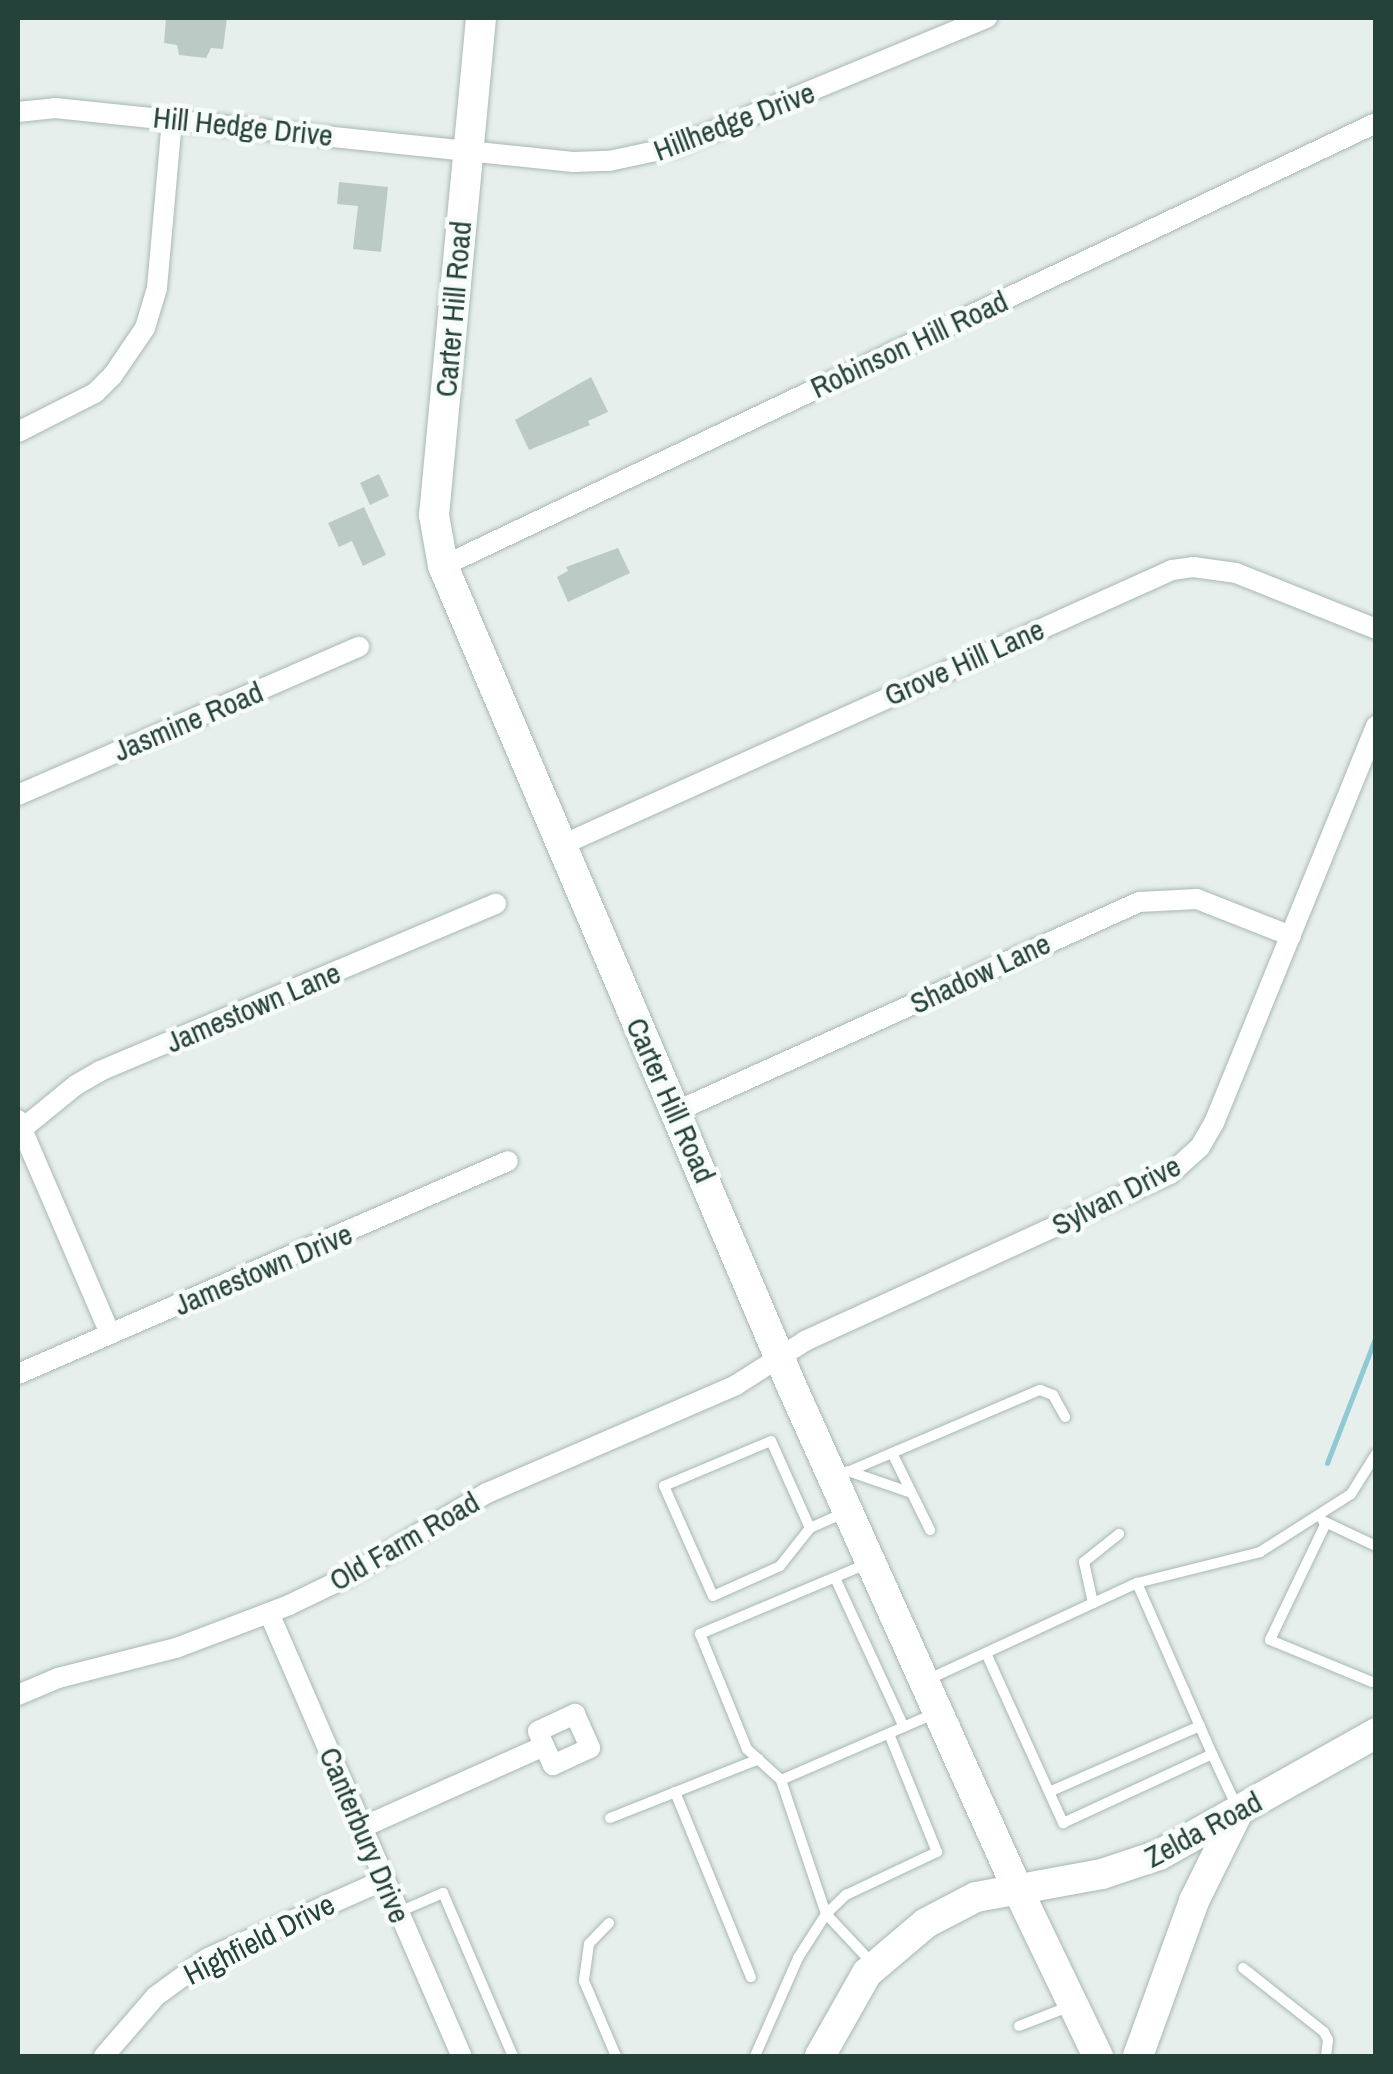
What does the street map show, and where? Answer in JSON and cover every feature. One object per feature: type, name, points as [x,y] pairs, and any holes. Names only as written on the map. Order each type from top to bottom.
[{"type":"main road","name":"Carter Hill Road","points":[[482,18],[434,515],[443,566],[781,1360],[840,1475],[847,1512],[1016,1888],[1098,2056]]},
{"type":"main road","name":"Zelda Road","points":[[1016,1888],[1057,1884],[1134,1866],[1376,1732]]},
{"type":"main road","points":[[1138,2056],[1194,1901],[1239,1810]]},
{"type":"main road","points":[[820,2056],[849,1999],[874,1966],[926,1923],[959,1904],[1016,1888]]},
{"type":"street","name":"Hillhedge Drive","points":[[468,149],[573,162],[660,153],[987,18]]},
{"type":"street","name":"Hill Hedge Drive","points":[[18,112],[55,108],[468,149]]},
{"type":"street","points":[[18,432],[95,393],[114,375],[144,328],[157,288],[172,120]]},
{"type":"street","name":"Robinson Hill Road","points":[[443,566],[1376,123]]},
{"type":"street","name":"Grove Hill Lane","points":[[562,844],[1172,570],[1194,567],[1236,574],[1376,628]]},
{"type":"street","name":"Jasmine Road","points":[[18,794],[359,648]]},
{"type":"street","name":"Sylvan Drive","points":[[781,1360],[805,1341],[1152,1184],[1184,1164],[1214,1122],[1376,726]]},
{"type":"street","name":"Shadow Lane","points":[[676,1112],[1139,902],[1197,899],[1291,936]]},
{"type":"street","name":"Jamestown Lane","points":[[20,1124],[100,1071],[496,904]]},
{"type":"street","points":[[20,1124],[110,1334]]},
{"type":"street","name":"Jamestown Drive","points":[[18,1374],[508,1162]]},
{"type":"street","name":"Old Farm Road","points":[[18,1695],[73,1674],[176,1648],[270,1614],[347,1577],[486,1493],[736,1386],[781,1360]]},
{"type":"street","name":"Canterbury Drive","points":[[270,1614],[462,2056]]},
{"type":"street","points":[[363,1827],[544,1746]]},
{"type":"street","name":"Highfield Drive","points":[[104,2056],[156,1996],[208,1958],[384,1880]]},
{"type":"lane","points":[[840,1475],[1040,1390],[1053,1395],[1065,1418]]},
{"type":"lane","points":[[810,1528],[771,1440],[664,1486],[714,1596],[780,1566],[810,1528],[847,1512]]},
{"type":"lane","points":[[892,1452],[930,1530]]},
{"type":"lane","points":[[924,1682],[1137,1583],[1260,1552],[1322,1520],[1351,1494],[1373,1467],[1376,1454]]},
{"type":"lane","points":[[840,1475],[909,1492]]},
{"type":"lane","points":[[1322,1520],[1376,1546]]},
{"type":"lane","points":[[1322,1520],[1270,1640],[1374,1681]]},
{"type":"lane","points":[[1094,1604],[1084,1562],[1119,1534]]},
{"type":"lane","points":[[870,1563],[700,1634],[747,1748],[782,1780],[826,1914],[874,1966]]},
{"type":"lane","points":[[835,1578],[904,1727]]},
{"type":"lane","points":[[1137,1583],[1239,1810]]},
{"type":"lane","points":[[986,1653],[1062,1823],[1212,1754]]},
{"type":"lane","points":[[782,1780],[937,1713]]},
{"type":"lane","points":[[1048,1792],[1200,1726]]},
{"type":"lane","points":[[755,2056],[798,1958],[826,1914],[846,1895],[937,1852],[889,1734]]},
{"type":"lane","points":[[610,1818],[759,1759]]},
{"type":"lane","points":[[675,1792],[751,1977]]},
{"type":"lane","points":[[398,1912],[443,1893],[513,2056]]},
{"type":"lane","points":[[609,1923],[588,1944],[584,1981],[616,2056]]},
{"type":"lane","points":[[1243,1968],[1324,2032],[1328,2040],[1326,2056]]},
{"type":"lane","points":[[1019,2026],[1073,2004]]},
{"type":"building","points":[[166,18],[227,18],[223,49],[211,48],[206,58],[179,55],[177,45],[164,43]]},
{"type":"building","points":[[339,182],[388,187],[381,252],[353,249],[358,206],[337,204]]},
{"type":"building","points":[[591,377],[608,412],[588,421],[590,425],[529,450],[515,420]]},
{"type":"building","points":[[379,474],[389,496],[370,505],[360,483]]},
{"type":"building","points":[[364,507],[386,555],[363,566],[352,541],[339,547],[328,523]]},
{"type":"building","points":[[618,548],[630,573],[568,602],[557,577],[568,571],[566,567]]},
{"type":"waterway","points":[[1327,1463],[1376,1336]]}]
